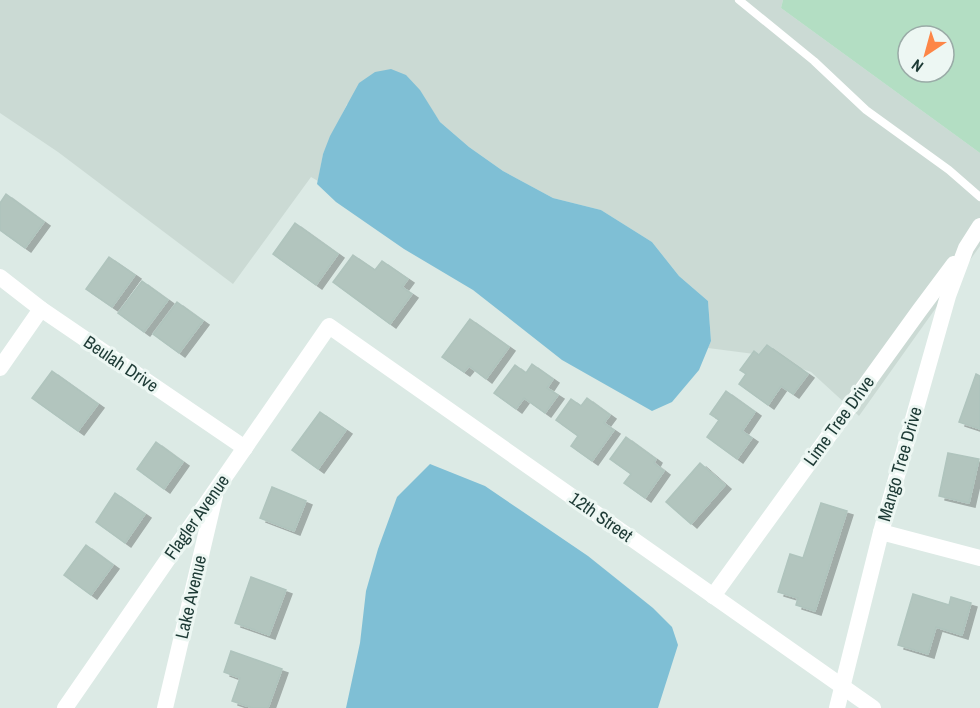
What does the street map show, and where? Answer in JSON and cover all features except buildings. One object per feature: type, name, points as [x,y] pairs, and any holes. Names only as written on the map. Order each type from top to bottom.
[{"type":"street","name":"Mango Tree Drive","points":[[837,708],[881,532],[948,296],[966,248],[980,226]]},
{"type":"street","name":"Lime Tree Drive","points":[[713,596],[966,248]]},
{"type":"street","name":"Beulah Drive","points":[[0,277],[41,309],[245,448]]},
{"type":"street","points":[[0,368],[41,309]]},
{"type":"street","name":"12th Street","points":[[329,326],[873,708]]},
{"type":"street","name":"Flagler Avenue","points":[[64,708],[329,326]]},
{"type":"street","name":"Lake Avenue","points":[[165,708],[217,486]]},
{"type":"street","points":[[881,532],[980,558]]},
{"type":"lane","points":[[740,0],[814,61],[866,110],[950,170],[980,197]]},
{"type":"shaded area","points":[[0,0],[783,0],[781,8],[980,153],[980,246],[859,416],[811,372],[762,355],[708,348],[711,341],[708,301],[679,276],[652,242],[601,210],[553,198],[503,171],[469,147],[436,116],[347,104],[323,154],[318,181],[311,177],[233,284],[58,152],[0,113]]},
{"type":"green space","points":[[783,0],[980,0],[980,153],[781,8]]},
{"type":"water","points":[[391,69],[406,75],[420,90],[440,122],[469,147],[503,171],[553,198],[601,210],[652,242],[679,276],[708,301],[711,341],[699,370],[672,402],[652,411],[562,360],[473,290],[404,249],[336,202],[317,184],[323,154],[330,136],[359,83],[375,72]]},
{"type":"water","points":[[430,464],[485,486],[588,556],[653,608],[672,627],[678,645],[658,708],[346,708],[360,643],[366,591],[378,549],[397,497]]}]
